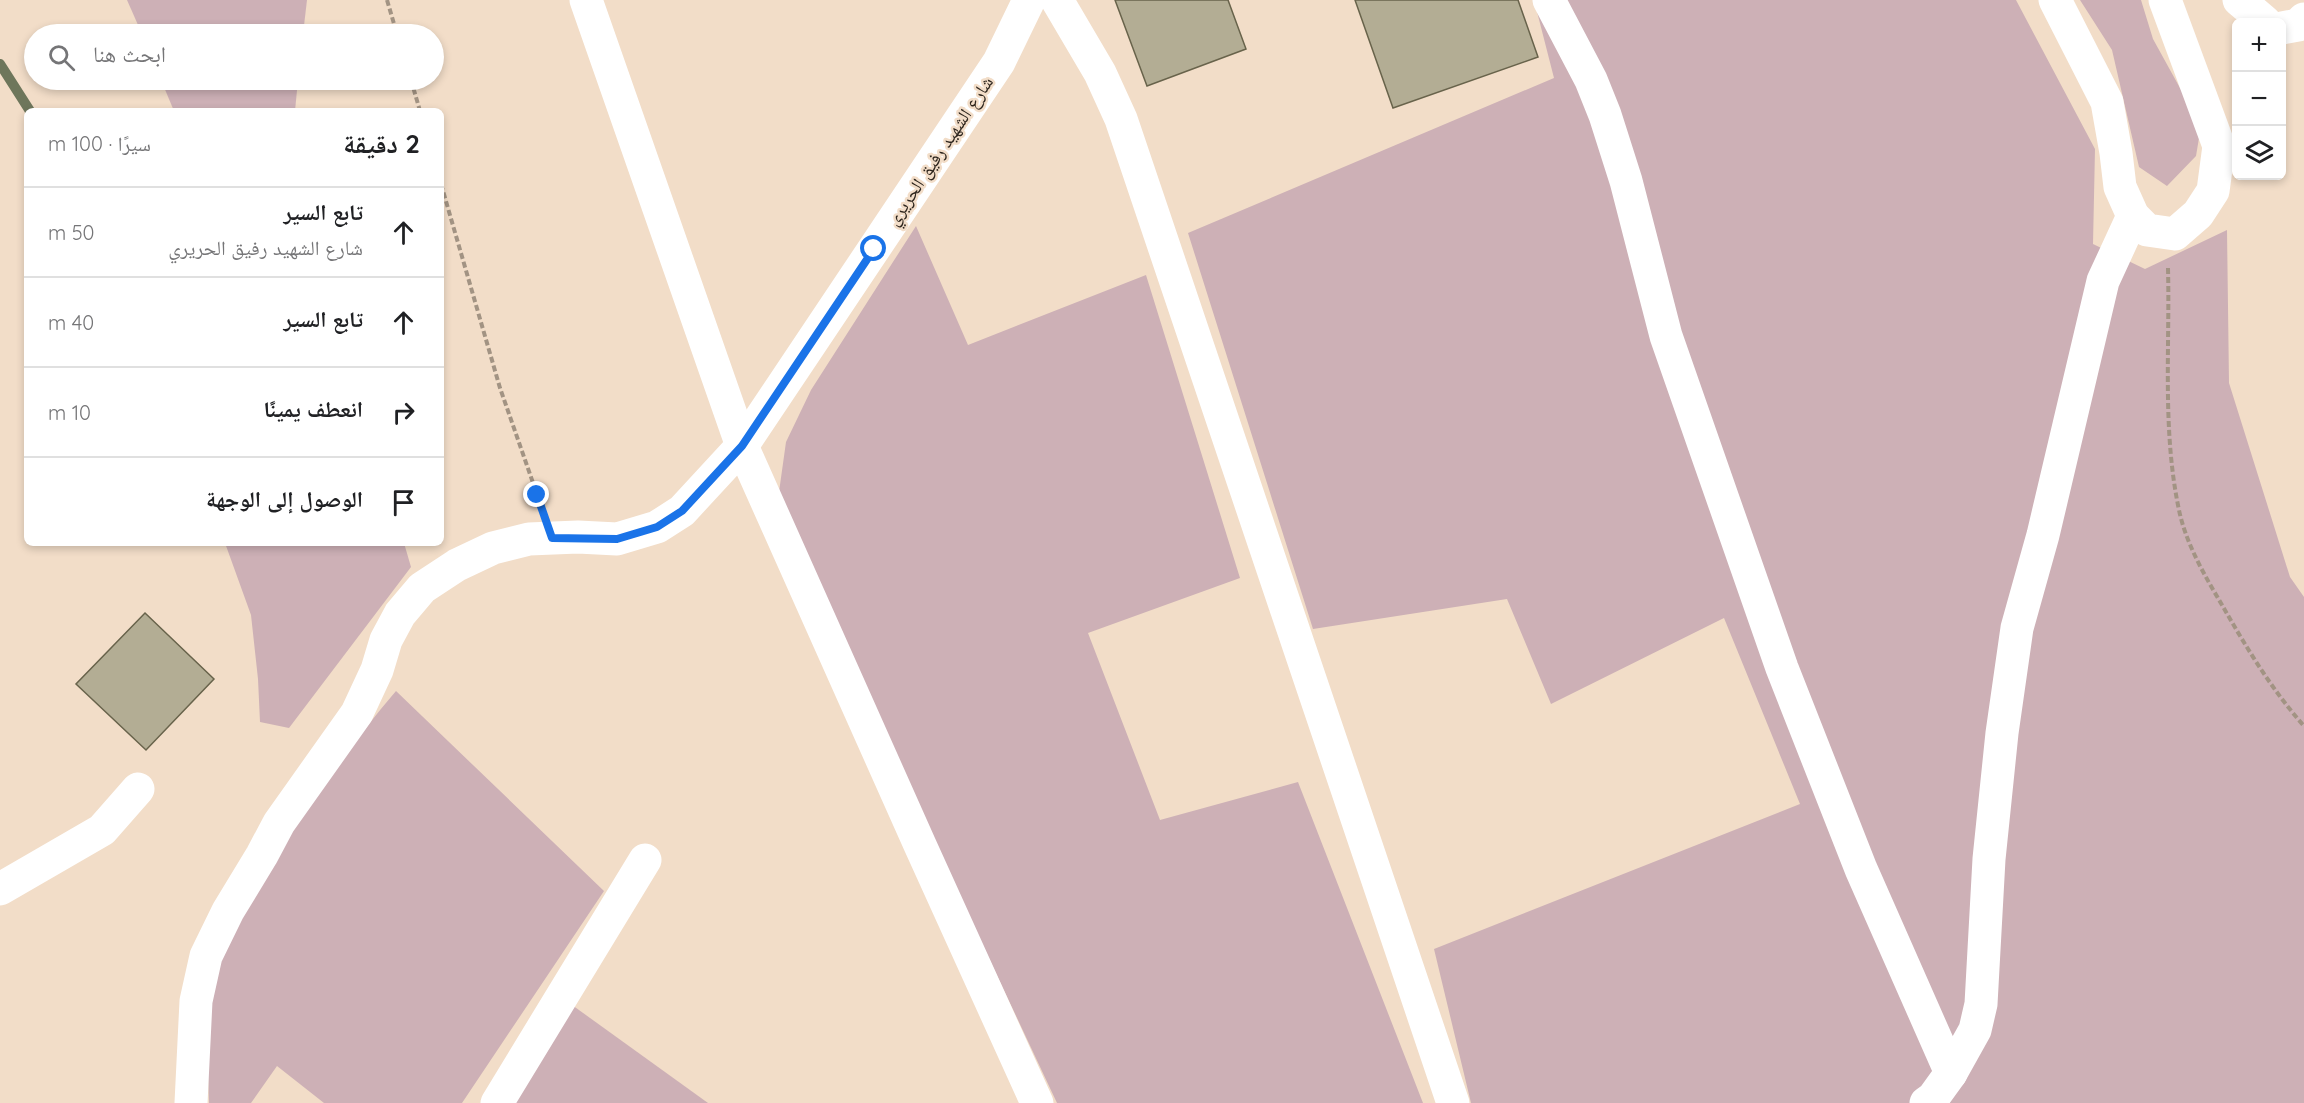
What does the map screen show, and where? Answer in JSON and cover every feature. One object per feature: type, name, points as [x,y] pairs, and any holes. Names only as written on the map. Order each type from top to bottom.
[{"type":"street","points":[[586,0],[742,446],[881,760],[1037,1103]]},
{"type":"street","name":"شارع الشهيد رفيق الحريري","points":[[191,1103],[196,1001],[206,956],[228,911],[279,823],[357,713],[377,670],[386,640],[400,614],[422,588],[457,565],[493,548],[529,539],[617,539],[657,527],[682,511],[742,446],[999,62],[1029,0]]},
{"type":"street","points":[[1057,0],[1100,73],[1121,119],[1453,1103]]},
{"type":"street","points":[[1549,0],[1592,80],[1605,115],[1626,180],[1666,336],[1782,668],[1861,869],[1951,1073]]},
{"type":"street","points":[[2055,0],[2107,102],[2120,187],[2133,216],[2147,230],[2175,234],[2198,214],[2213,192],[2219,146],[2165,0]]},
{"type":"street","points":[[2239,0],[2260,18]]},
{"type":"street","points":[[2286,27],[2298,25],[2304,19]]},
{"type":"street","points":[[1926,1103],[1933,1098],[1951,1073],[1975,1030],[1981,1004],[1989,859],[2002,733],[2017,628],[2043,535],[2103,281],[2133,216]]},
{"type":"street","points":[[0,890],[102,830],[138,789]]},
{"type":"street","points":[[497,1103],[645,860]]},
{"type":"path","points":[[387,0],[394,24]]},
{"type":"path","points":[[414,90],[419,108]]},
{"type":"path","points":[[444,194],[500,388],[552,538]]},
{"type":"path","points":[[2168,233],[2169,326],[2166,394],[2179,511],[2194,553],[2244,644],[2304,726]]},
{"type":"shaded area","points":[[127,0],[307,0],[304,24],[138,24]]},
{"type":"shaded area","points":[[1534,0],[2016,0],[2095,149],[2093,244],[2145,269],[2227,230],[2229,383],[2290,577],[2304,597],[2304,1103],[1471,1103],[1434,949],[1800,804],[1724,618],[1551,704],[1507,599],[1313,629],[1188,233],[1554,78]]},
{"type":"shaded area","points":[[2080,0],[2141,0],[2153,39],[2191,108],[2199,138],[2196,156],[2167,186],[2139,167],[2112,50]]},
{"type":"shaded area","points":[[165,90],[297,90],[295,108],[173,108]]},
{"type":"shaded area","points":[[916,226],[968,345],[1146,275],[1240,578],[1088,633],[1160,820],[1298,782],[1423,1103],[1057,1103],[844,650],[779,492],[786,442],[811,390]]},
{"type":"shaded area","points":[[226,546],[405,546],[411,567],[289,728],[260,722],[251,615]]},
{"type":"shaded area","points":[[396,691],[604,891],[462,1103],[324,1103],[277,1066],[251,1103],[209,1103],[208,1017],[212,989],[227,946],[264,877],[299,821],[355,742]]},
{"type":"shaded area","points":[[572,1005],[708,1103],[512,1103]]},
{"type":"building","points":[[1115,0],[1228,0],[1246,49],[1147,86]]},
{"type":"building","points":[[1355,0],[1518,0],[1538,57],[1393,108]]},
{"type":"building","points":[[145,613],[214,679],[146,750],[76,684]]},
{"type":"waterway","points":[[0,64],[28,108]]},
{"type":"route","points":[[537,495],[552,538],[617,539],[657,527],[682,511],[742,446],[874,249]]}]
